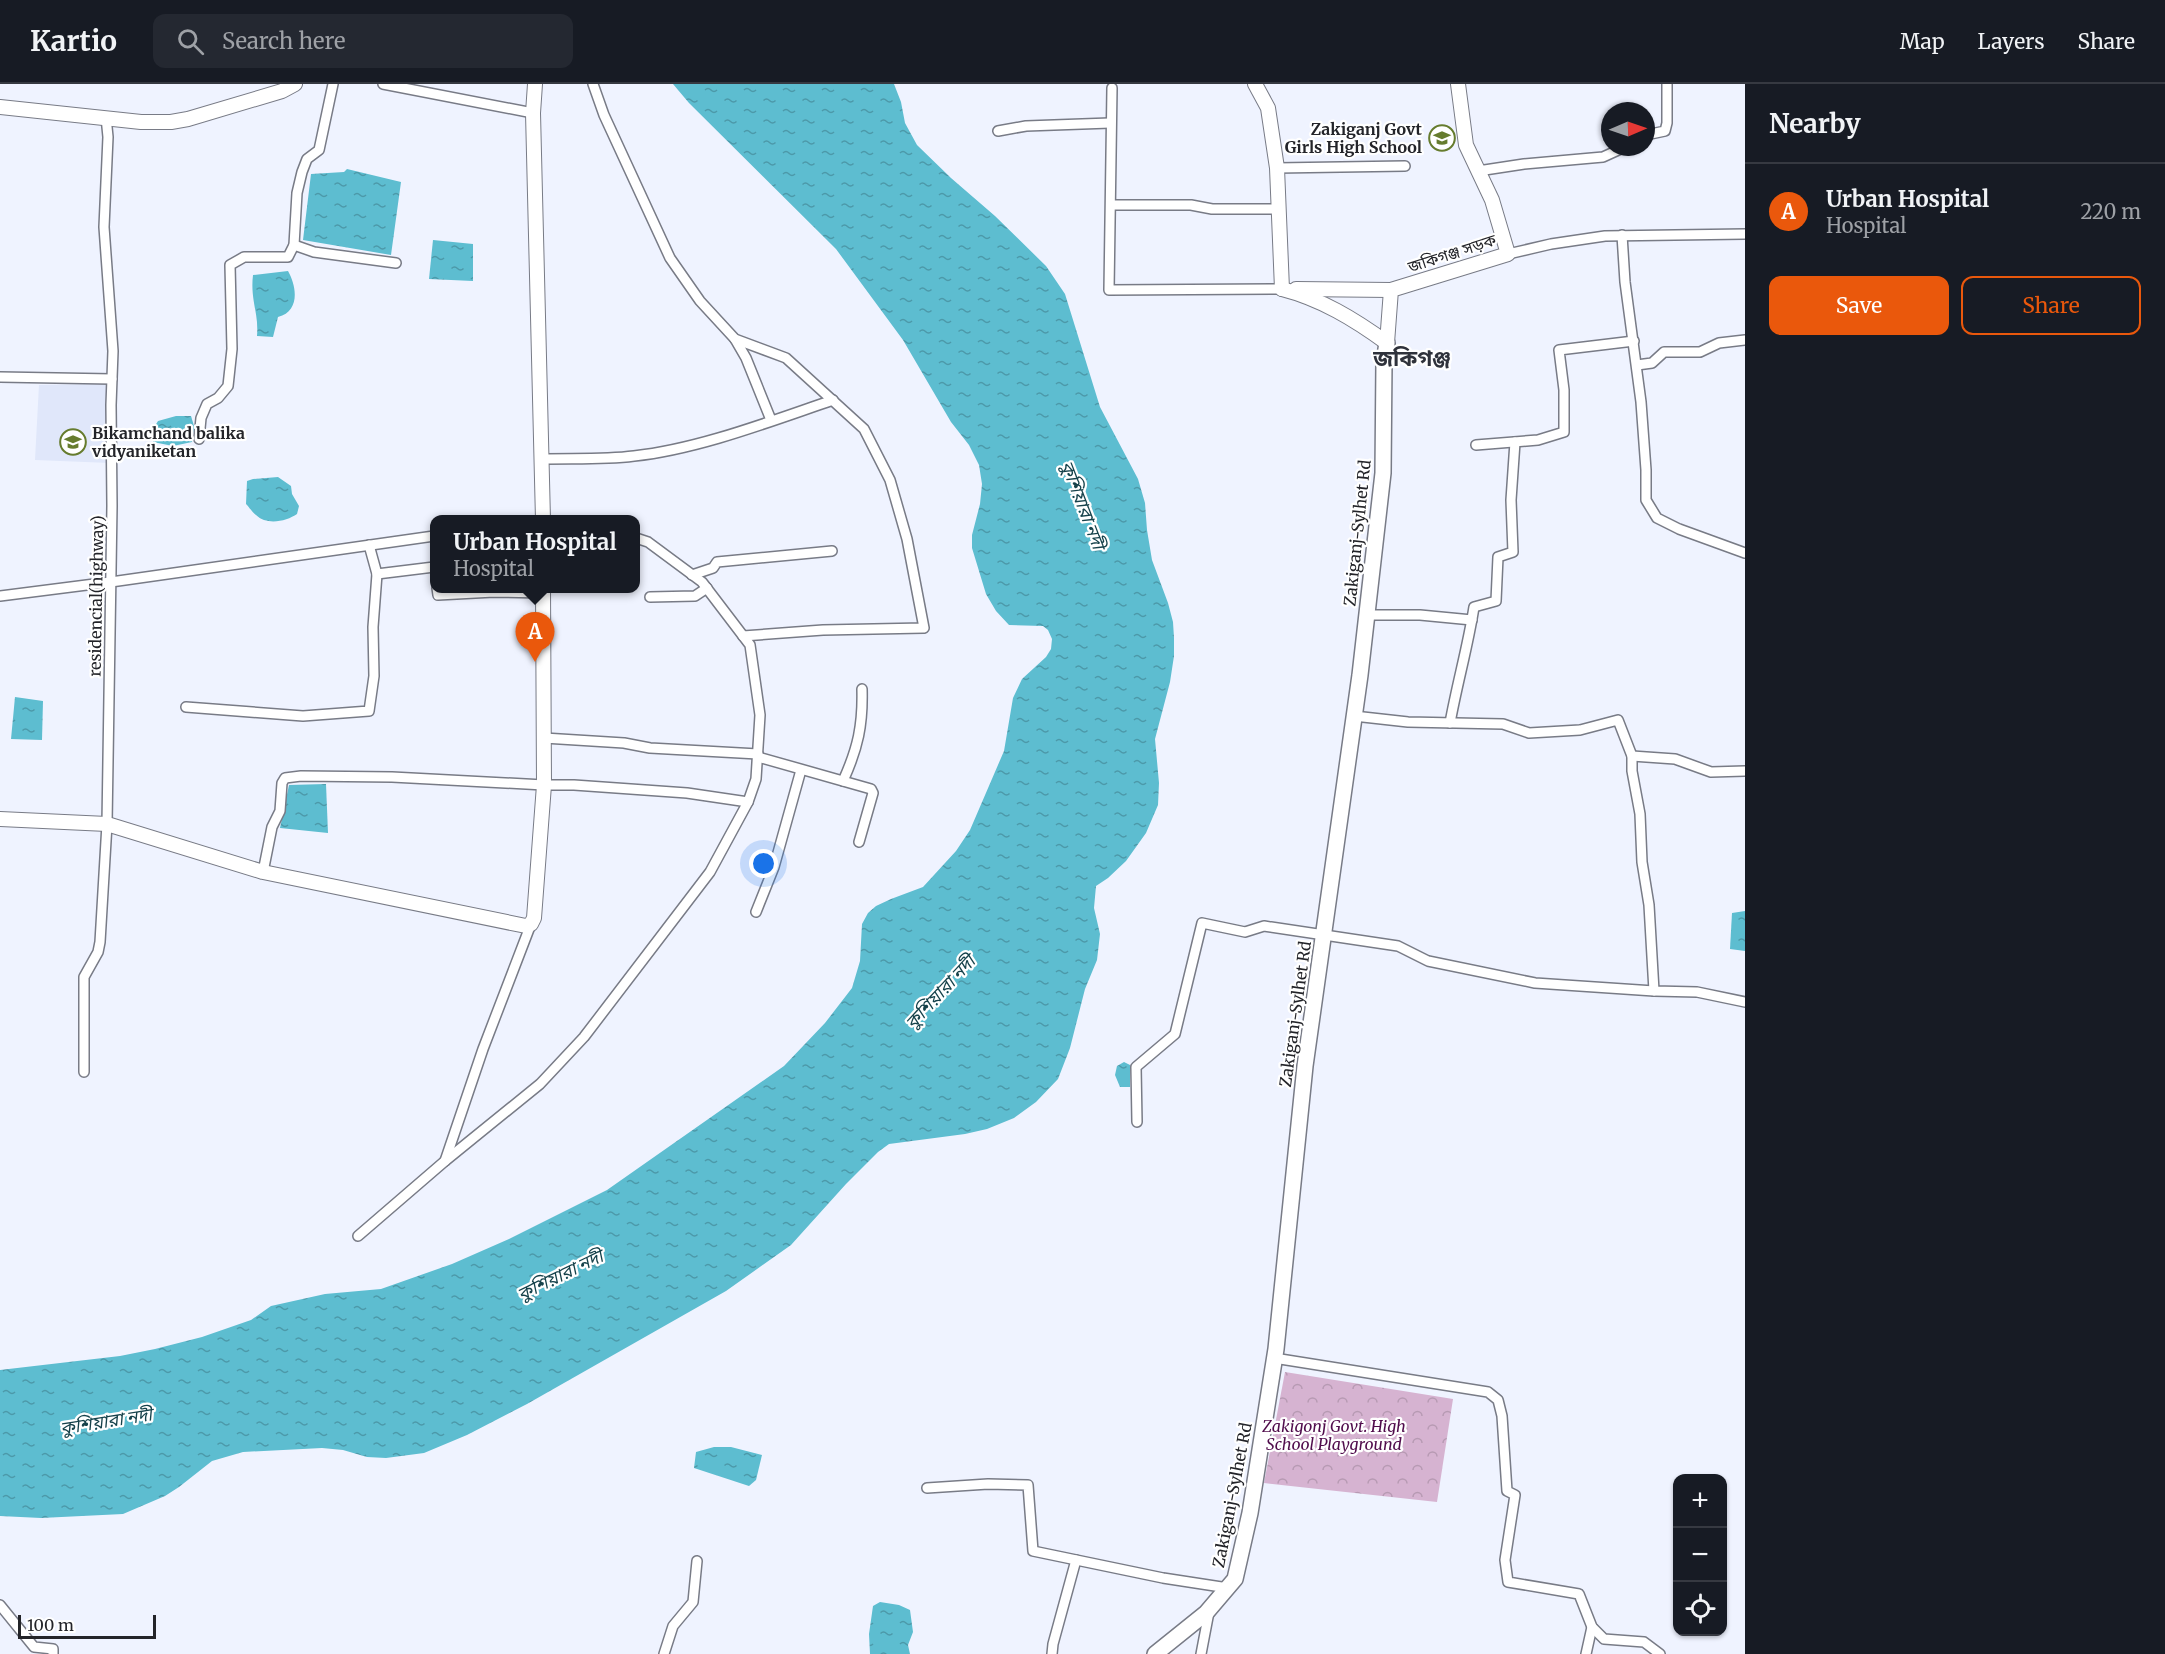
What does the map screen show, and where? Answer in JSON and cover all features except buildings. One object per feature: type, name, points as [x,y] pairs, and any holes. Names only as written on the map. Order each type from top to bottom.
[{"type":"main road","name":"Zakiganj-Sylhet Rd","points":[[1155,1654],[1210,1609],[1235,1579],[1250,1513],[1274,1359],[1305,1066],[1325,934],[1367,615],[1383,473],[1383,362],[1387,343]]},
{"type":"street","points":[[0,107],[141,122],[171,122],[282,91],[295,84]]},
{"type":"street","points":[[199,439],[201,418],[207,404],[218,398],[228,386],[232,349],[230,266],[244,257],[288,257],[294,245],[296,204],[302,172],[307,159],[319,150],[333,84]]},
{"type":"street","points":[[383,84],[533,113]]},
{"type":"street","points":[[535,84],[533,113],[543,515]]},
{"type":"street","points":[[593,84],[604,115],[670,258],[700,301],[735,339],[753,375],[771,420]]},
{"type":"street","points":[[1255,84],[1268,108],[1277,168],[1282,289]]},
{"type":"street","name":"জকিগঞ্জ সড়ক","points":[[1387,343],[1391,290],[1508,254],[1492,200],[1466,146],[1458,84]]},
{"type":"street","points":[[1655,133],[1665,131],[1667,123],[1667,84]]},
{"type":"street","points":[[1112,88],[1110,123],[1113,156],[1109,290],[1391,290]]},
{"type":"street","name":"residencial(highway)","points":[[84,1072],[84,977],[98,952],[100,942],[107,824],[113,351],[104,227],[108,137],[106,117]]},
{"type":"street","points":[[998,131],[1026,126],[1110,123]]},
{"type":"street","points":[[1478,171],[1606,156]]},
{"type":"street","points":[[1277,168],[1405,165]]},
{"type":"street","points":[[1112,205],[1191,205],[1212,209],[1279,209]]},
{"type":"street","points":[[1508,254],[1551,244],[1622,235],[1745,234]]},
{"type":"street","points":[[1622,235],[1625,282],[1637,365],[1646,470],[1646,500],[1658,518],[1679,529],[1745,553]]},
{"type":"street","points":[[294,245],[314,252],[396,263]]},
{"type":"street","points":[[1282,289],[1323,303],[1366,327],[1387,343]]},
{"type":"street","points":[[735,339],[786,358],[864,429],[890,480],[907,539],[924,628],[823,630],[743,636]]},
{"type":"street","points":[[1637,365],[1652,363],[1664,352],[1700,352],[1719,343],[1745,340]]},
{"type":"street","points":[[1476,445],[1538,440],[1564,432],[1564,390],[1559,350],[1634,341]]},
{"type":"street","points":[[0,376],[112,380]]},
{"type":"street","points":[[541,459],[632,457],[659,452],[737,432],[833,400]]},
{"type":"street","points":[[1450,723],[1474,607],[1496,601],[1498,556],[1512,552],[1511,500],[1515,442]]},
{"type":"street","points":[[0,596],[430,537]]},
{"type":"street","points":[[358,1236],[540,1084],[584,1037],[711,872],[748,802],[756,779],[760,714],[750,645],[707,588],[648,542],[640,539]]},
{"type":"street","points":[[186,707],[303,716],[369,711],[374,676],[373,627],[377,574],[369,545]]},
{"type":"street","points":[[692,575],[713,568],[717,562],[832,551]]},
{"type":"street","points":[[377,574],[430,568]]},
{"type":"street","points":[[650,597],[695,596],[707,588]]},
{"type":"street","points":[[438,593],[438,595],[475,593]]},
{"type":"street","points":[[445,1161],[483,1049],[534,918],[544,785],[543,593]]},
{"type":"street","points":[[1367,615],[1420,615],[1472,620]]},
{"type":"street","points":[[843,781],[857,750],[861,732],[862,689]]},
{"type":"street","points":[[1354,716],[1408,722],[1503,724],[1529,733],[1580,730],[1618,720],[1632,756],[1632,771],[1640,814],[1654,991]]},
{"type":"street","points":[[544,738],[758,755],[801,770],[863,786],[871,789],[873,793],[859,842]]},
{"type":"street","points":[[1632,756],[1675,759],[1711,772],[1745,771]]},
{"type":"street","points":[[756,912],[774,867],[801,770]]},
{"type":"street","points":[[263,872],[272,827],[280,811],[282,783],[285,778],[300,776],[436,778],[615,787],[687,793],[748,802]]},
{"type":"street","points":[[0,819],[107,824],[263,872],[526,926],[531,924]]},
{"type":"street","points":[[1137,1122],[1136,1067],[1175,1034],[1202,923],[1245,932],[1264,926],[1398,946],[1428,961],[1535,983],[1698,992],[1745,1002]]},
{"type":"street","points":[[1274,1359],[1488,1392],[1498,1400],[1502,1416],[1507,1491],[1515,1495],[1505,1560],[1508,1582],[1579,1594],[1592,1627],[1604,1639],[1644,1642],[1660,1654]]},
{"type":"street","points":[[927,1488],[988,1484],[1028,1485],[1033,1551],[1163,1578],[1228,1588]]},
{"type":"street","points":[[664,1654],[673,1626],[693,1602],[697,1560]]},
{"type":"street","points":[[1053,1654],[1053,1644],[1076,1560]]},
{"type":"street","points":[[0,1605],[34,1647],[53,1649],[53,1654]]},
{"type":"street","points":[[1202,1654],[1210,1609]]},
{"type":"street","points":[[1586,1654],[1592,1627]]},
{"type":"shaded area","name":"Bikamchand balika vidyaniketan","points":[[110,384],[110,463],[35,460],[39,385]]},
{"type":"green space","name":"Zakigonj Govt. High School Playground","points":[[1285,1372],[1453,1399],[1437,1502],[1264,1483]]},
{"type":"water","name":"কুশিয়ারা নদী","points":[[673,84],[894,84],[901,102],[905,123],[917,145],[1046,266],[1065,294],[1100,407],[1138,479],[1145,503],[1152,560],[1168,603],[1174,638],[1170,682],[1155,739],[1159,783],[1158,805],[1146,833],[1126,861],[1096,886],[1094,908],[1100,934],[1097,960],[1085,989],[1070,1048],[1058,1079],[1036,1102],[1014,1118],[987,1129],[889,1144],[846,1184],[791,1245],[726,1291],[527,1404],[467,1435],[424,1453],[386,1458],[367,1457],[343,1450],[322,1448],[243,1452],[212,1461],[165,1496],[123,1514],[41,1518],[0,1516],[0,1370],[120,1356],[155,1349],[202,1337],[251,1320],[271,1306],[325,1294],[381,1289],[452,1264],[509,1239],[607,1190],[784,1066],[825,1023],[852,988],[860,961],[862,924],[868,913],[876,906],[923,887],[956,851],[970,830],[1004,751],[1013,698],[1022,679],[1046,657],[1051,649],[1052,639],[1048,630],[1043,626],[1009,625],[996,611],[986,594],[972,548],[972,535],[980,504],[982,484],[979,465],[969,445],[951,422],[903,340],[836,249],[689,103]]},
{"type":"water","points":[[347,169],[401,182],[391,255],[303,240],[311,174],[344,172]]},
{"type":"water","points":[[433,240],[473,244],[473,281],[429,279]]},
{"type":"water","points":[[288,271],[295,291],[293,304],[290,310],[278,317],[273,337],[257,336],[253,275]]},
{"type":"water","points":[[176,416],[191,416],[194,426],[192,442],[173,446],[153,442],[153,429],[158,421]]},
{"type":"water","points":[[278,477],[291,486],[292,494],[299,506],[297,514],[283,520],[266,520],[255,514],[246,504],[247,481]]},
{"type":"water","points":[[15,697],[43,701],[42,740],[11,739]]},
{"type":"water","points":[[326,784],[328,833],[280,828],[289,785]]},
{"type":"water","points":[[1745,911],[1745,951],[1730,949],[1732,913]]},
{"type":"water","points":[[1124,1062],[1130,1065],[1130,1087],[1120,1087],[1115,1075],[1117,1066]]},
{"type":"water","points":[[714,1447],[731,1447],[762,1455],[756,1480],[749,1486],[694,1468],[696,1452]]},
{"type":"water","points":[[880,1602],[899,1605],[910,1610],[913,1632],[908,1645],[910,1654],[870,1654],[869,1634],[873,1606]]},
{"type":"place","name":"Zakiganj Govt Girls High School","points":[[1442,138]]},
{"type":"place","name":"Bikamchand balika vidyaniketan","points":[[73,442]]},
{"type":"place","name":"Urban Hospital","points":[[535,662]]},
{"type":"district","name":"জকিগঞ্জ","points":[[1412,358]]}]
